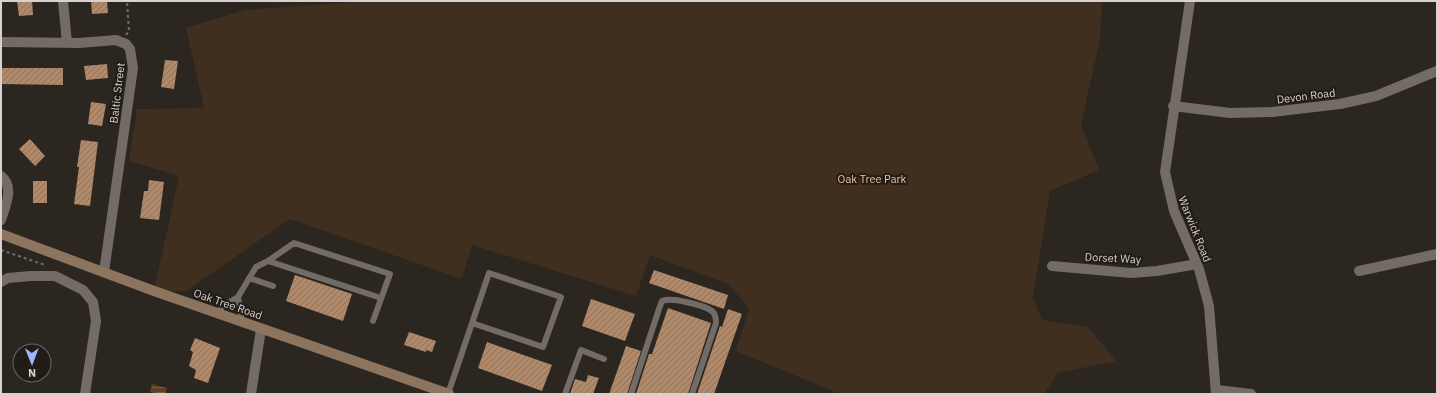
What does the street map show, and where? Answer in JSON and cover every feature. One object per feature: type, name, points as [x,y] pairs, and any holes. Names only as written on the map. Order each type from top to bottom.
[{"type":"main road","name":"Oak Tree Road","points":[[1,234],[261,329],[449,394]]},
{"type":"street","points":[[63,1],[67,43]]},
{"type":"street","name":"Warwick Road","points":[[1190,1],[1173,106],[1165,172],[1174,211],[1197,264],[1209,306],[1217,392]]},
{"type":"street","name":"Baltic Street","points":[[1,42],[67,43],[116,40],[126,44],[130,49],[133,61],[104,272]]},
{"type":"street","name":"Devon Road","points":[[1173,106],[1230,113],[1272,112],[1340,104],[1376,96],[1437,71]]},
{"type":"street","points":[[1,176],[8,186],[8,198],[1,220]]},
{"type":"street","points":[[1359,272],[1437,254]]},
{"type":"street","name":"Dorset Way","points":[[1052,266],[1131,273],[1157,271],[1197,264]]},
{"type":"street","points":[[1,282],[8,278],[55,276],[70,282],[83,290],[93,302],[96,321],[85,394]]},
{"type":"street","points":[[251,394],[261,329]]},
{"type":"street","points":[[1217,392],[1251,394]]},
{"type":"lane","points":[[217,313],[223,306],[238,297],[256,267],[268,261],[294,243],[390,274],[373,321]]},
{"type":"lane","points":[[268,261],[381,298]]},
{"type":"lane","points":[[449,394],[472,323],[489,273],[561,297],[543,347],[472,323]]},
{"type":"lane","points":[[249,278],[273,286]]},
{"type":"lane","points":[[238,297],[242,322]]},
{"type":"lane","points":[[631,394],[659,308],[662,301],[668,298],[712,311],[716,316],[716,323],[692,394]]},
{"type":"lane","points":[[565,394],[581,350],[604,359]]},
{"type":"path","points":[[127,1],[129,31]]},
{"type":"path","points":[[1,250],[48,266]]},
{"type":"green space","name":"Oak Tree Park","points":[[370,1],[1102,1],[1100,39],[1081,125],[1099,170],[1050,191],[1033,297],[1042,320],[1088,327],[1116,361],[1058,373],[1044,394],[840,394],[736,351],[749,308],[728,284],[650,255],[636,296],[472,245],[462,279],[290,219],[186,291],[154,291],[179,176],[129,161],[137,109],[204,108],[186,28],[245,10]]},
{"type":"shaded area","points":[[152,384],[167,388],[165,394],[150,392]]},
{"type":"building","points":[[17,1],[32,1],[33,15],[19,16]]},
{"type":"building","points":[[91,1],[107,1],[108,13],[92,14]]},
{"type":"building","points":[[165,60],[178,61],[174,89],[161,87]]},
{"type":"building","points":[[107,64],[108,78],[86,80],[84,66]]},
{"type":"building","points":[[1,68],[63,68],[63,85],[1,84]]},
{"type":"building","points":[[91,102],[106,104],[102,126],[88,124]]},
{"type":"building","points":[[30,139],[45,156],[35,166],[19,149]]},
{"type":"building","points":[[81,140],[98,142],[90,206],[74,204]]},
{"type":"building","points":[[149,180],[164,182],[159,220],[140,218],[144,191],[148,191]]},
{"type":"building","points":[[33,181],[47,181],[47,203],[33,203]]},
{"type":"building","points":[[654,270],[728,295],[724,309],[649,283]]},
{"type":"building","points":[[295,275],[352,294],[343,321],[286,301]]},
{"type":"building","points":[[591,299],[635,314],[625,341],[582,326]]},
{"type":"building","points":[[668,308],[711,323],[688,394],[636,394],[649,354],[652,354]]},
{"type":"building","points":[[728,309],[742,314],[714,394],[697,394],[720,326],[722,327]]},
{"type":"building","points":[[409,332],[436,341],[432,352],[426,350],[426,352],[404,345]]},
{"type":"building","points":[[195,338],[220,348],[208,383],[194,378],[196,370],[189,366],[193,352],[190,350]]},
{"type":"building","points":[[487,342],[552,365],[542,391],[478,368]]},
{"type":"building","points":[[626,346],[641,351],[627,394],[609,394]]},
{"type":"building","points":[[588,375],[599,378],[593,394],[570,394],[575,379],[586,382]]}]
